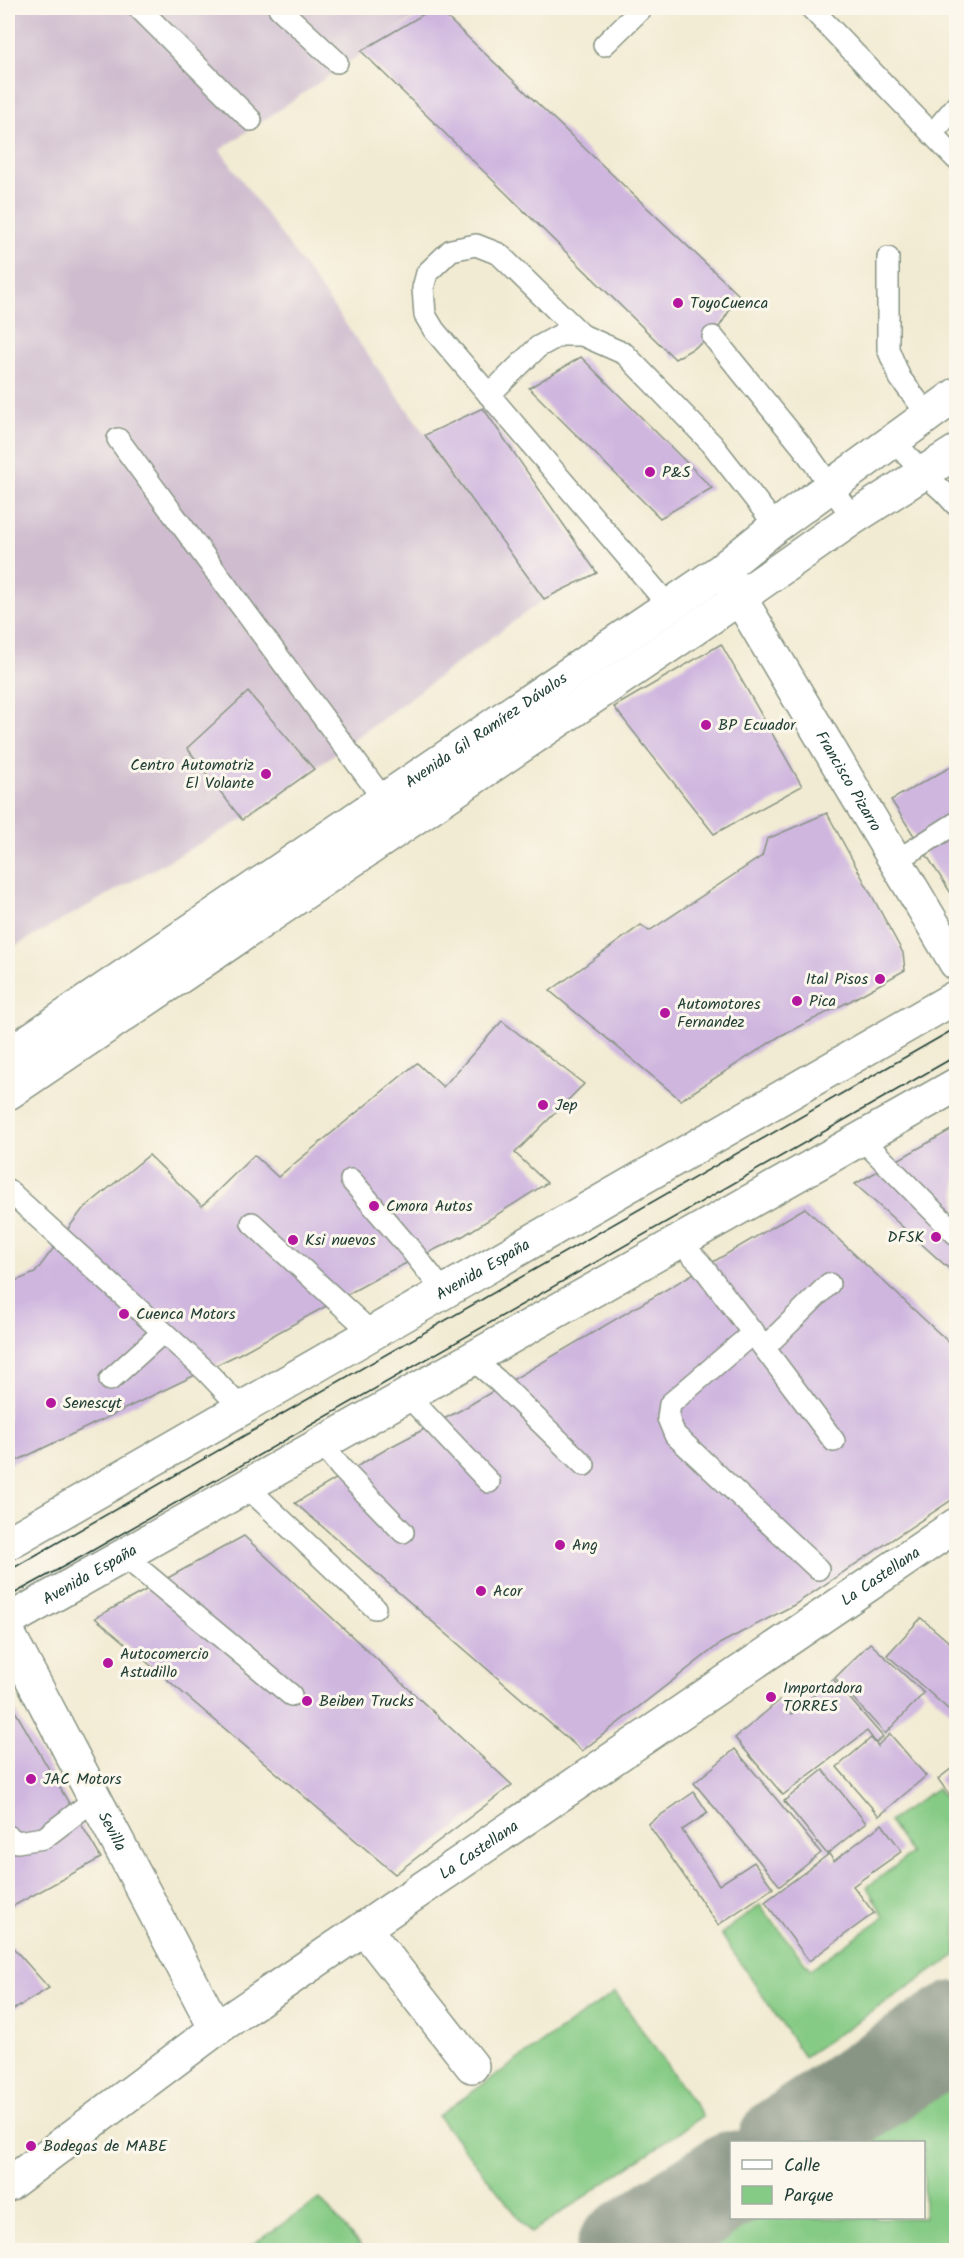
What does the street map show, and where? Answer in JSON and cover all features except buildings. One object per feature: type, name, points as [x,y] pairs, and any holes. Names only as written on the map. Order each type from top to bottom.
[{"type":"main road","name":"Avenida Gil Ramírez Dávalos","points":[[8,1055],[723,569],[776,526],[957,395]]},
{"type":"main road","name":"Avenida Gil Ramírez Dávalos","points":[[8,1093],[853,518],[957,452]]},
{"type":"main road","name":"Francisco Pizarro","points":[[723,569],[957,963]]},
{"type":"main road","name":"Avenida España","points":[[8,1543],[957,997]]},
{"type":"main road","name":"Avenida España","points":[[8,1621],[957,1085]]},
{"type":"main road","name":"La Castellana","points":[[8,2185],[216,2029],[957,1525]]},
{"type":"main road","name":"Sevilla","points":[[8,1633],[216,2029]]},
{"type":"main road","points":[[364,1928],[472,2066]]},
{"type":"lane","points":[[139,8],[251,120]]},
{"type":"lane","points":[[279,8],[337,62]]},
{"type":"lane","points":[[604,45],[642,8]]},
{"type":"lane","points":[[811,8],[957,159]]},
{"type":"lane","points":[[932,134],[957,106]]},
{"type":"lane","points":[[669,606],[434,330],[425,315],[423,288],[427,273],[451,250],[476,245],[499,254],[582,335],[625,354],[712,444],[776,526]]},
{"type":"lane","points":[[888,258],[888,349],[900,378],[928,415]]},
{"type":"lane","points":[[489,395],[538,347],[560,335],[582,335]]},
{"type":"lane","points":[[713,337],[804,449],[853,518]]},
{"type":"lane","points":[[118,439],[384,800]]},
{"type":"lane","points":[[894,441],[957,506]]},
{"type":"lane","points":[[896,861],[956,824]]},
{"type":"lane","points":[[862,1139],[957,1234]]},
{"type":"lane","points":[[351,1180],[444,1292]]},
{"type":"lane","points":[[8,1190],[206,1371],[241,1408]]},
{"type":"lane","points":[[252,1223],[372,1333]]},
{"type":"lane","points":[[679,1242],[700,1263],[834,1441]]},
{"type":"lane","points":[[818,1569],[675,1435],[668,1418],[670,1404],[759,1340],[829,1284]]},
{"type":"lane","points":[[110,1380],[162,1333]]},
{"type":"lane","points":[[472,1359],[498,1380],[584,1465]]},
{"type":"lane","points":[[408,1396],[489,1482]]},
{"type":"lane","points":[[322,1444],[341,1468],[404,1532]]},
{"type":"lane","points":[[247,1487],[375,1608]]},
{"type":"lane","points":[[124,1556],[291,1695]]},
{"type":"lane","points":[[8,1836],[17,1842],[44,1838],[95,1799]]},
{"type":"shaded area","points":[[8,8],[428,8],[220,150],[544,599],[314,769],[248,693],[187,748],[242,820],[8,950]]},
{"type":"green space","points":[[937,1788],[956,1812],[956,1955],[804,2057],[721,1934],[760,1905],[810,1969],[884,1917],[867,1887],[911,1854],[889,1822]]},
{"type":"green space","points":[[615,1992],[703,2116],[531,2233],[438,2116]]},
{"type":"green space","points":[[956,2082],[956,2250],[704,2250],[752,2219],[925,2219],[925,2141],[868,2141]]},
{"type":"green space","points":[[320,2199],[364,2250],[244,2250]]},
{"type":"taxiway","points":[[788,2141],[956,2029]]},
{"type":"taxiway","points":[[624,2250],[730,2180]]},
{"type":"tram line","points":[[8,1571],[956,1028]]},
{"type":"tram line","points":[[8,1597],[956,1056]]},
{"type":"place","name":"ToyoCuenca","points":[[678,303]]},
{"type":"place","name":"P&S","points":[[650,472]]},
{"type":"place","name":"BP Ecuador","points":[[706,725]]},
{"type":"place","name":"Centro Automotriz El Volante","points":[[266,774]]},
{"type":"place","name":"Ital Pisos","points":[[880,979]]},
{"type":"place","name":"Pica","points":[[797,1001]]},
{"type":"place","name":"Automotores Fernandez","points":[[665,1013]]},
{"type":"place","name":"Jep","points":[[543,1105]]},
{"type":"place","name":"Cmora Autos","points":[[374,1206]]},
{"type":"place","name":"DFSK","points":[[936,1237]]},
{"type":"place","name":"Ksi nuevos","points":[[293,1240]]},
{"type":"place","name":"Cuenca Motors","points":[[124,1314]]},
{"type":"place","name":"Senescyt","points":[[51,1403]]},
{"type":"place","name":"Ang","points":[[560,1545]]},
{"type":"place","name":"Acor","points":[[481,1591]]},
{"type":"place","name":"Autocomercio Astudillo","points":[[108,1663]]},
{"type":"place","name":"Importadora TORRES","points":[[771,1697]]},
{"type":"place","name":"Beiben Trucks","points":[[307,1701]]},
{"type":"place","name":"JAC Motors","points":[[31,1779]]},
{"type":"place","name":"Bodegas de MABE","points":[[31,2146]]}]
